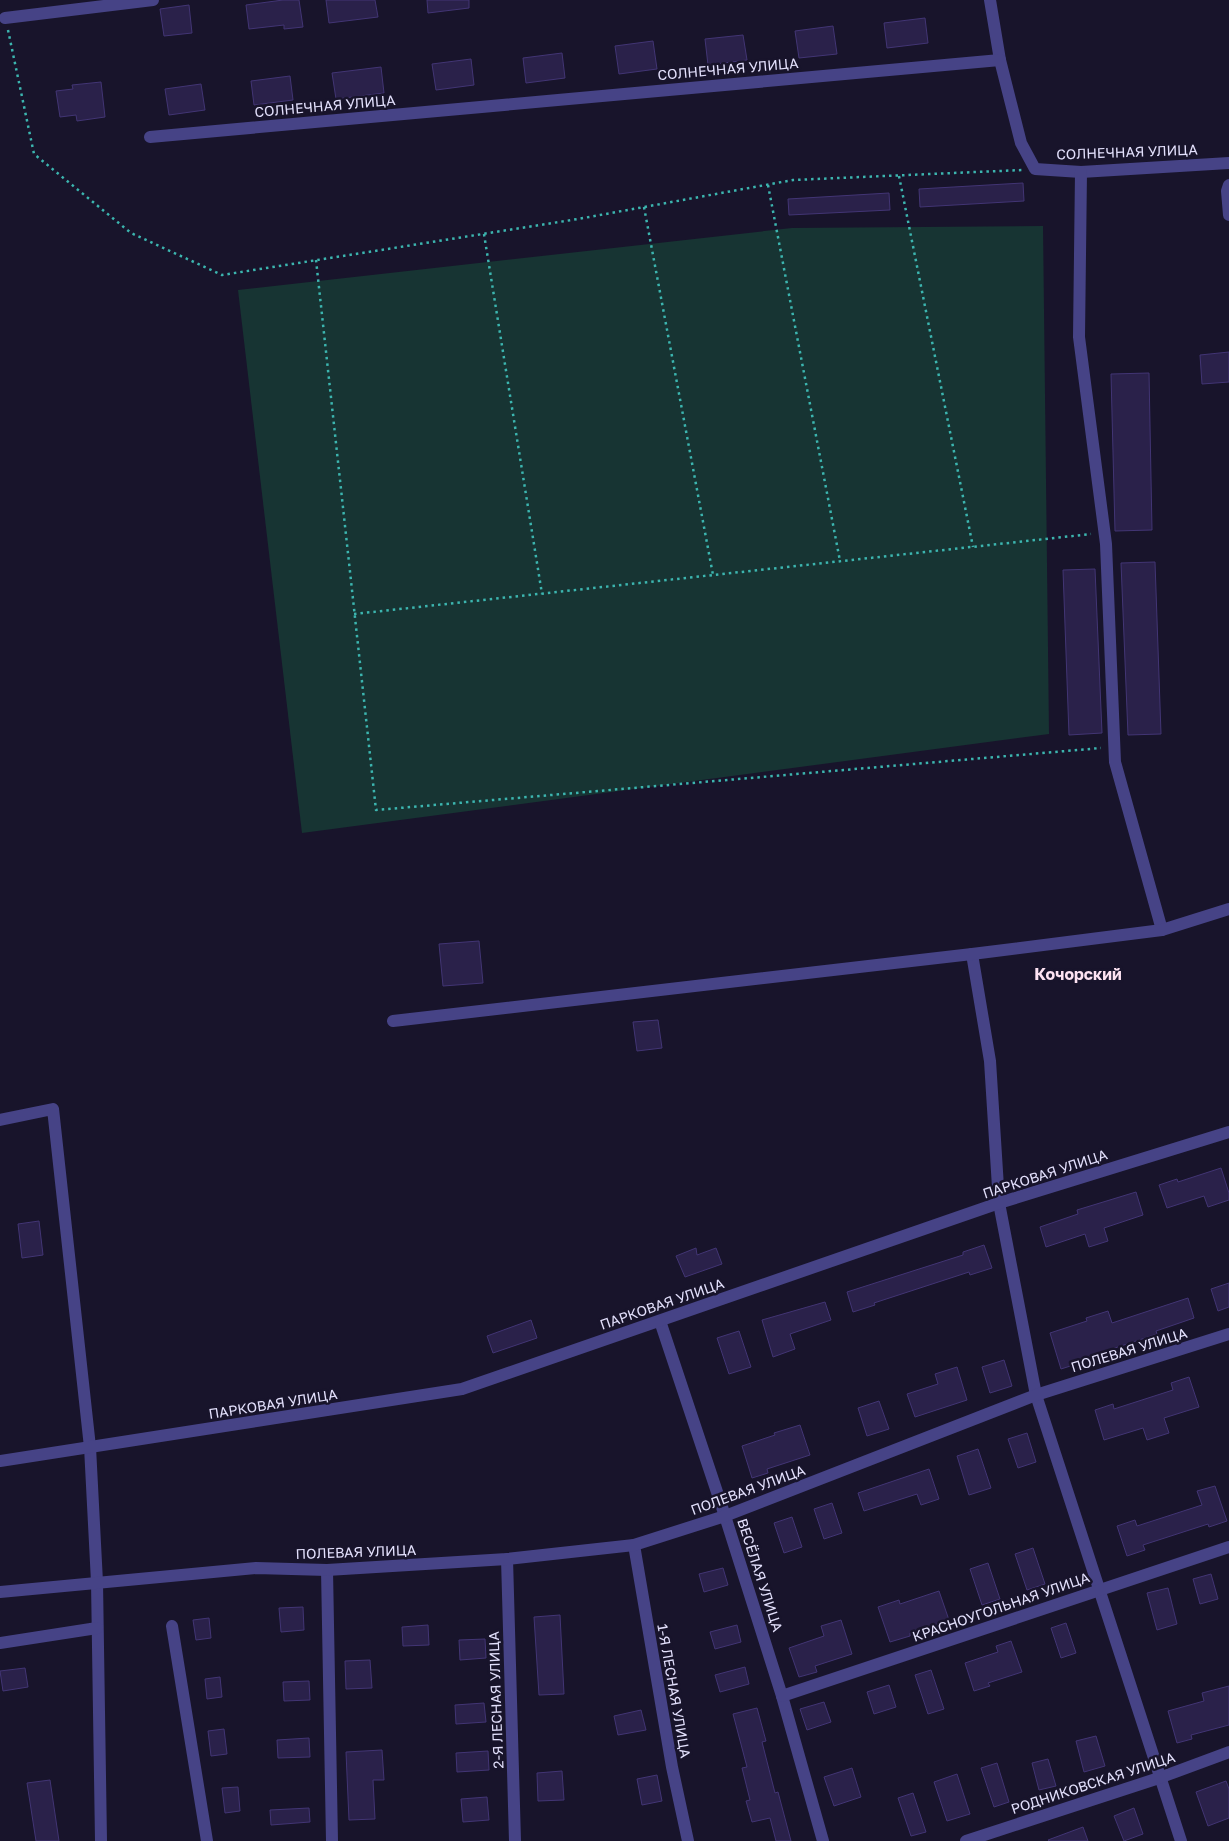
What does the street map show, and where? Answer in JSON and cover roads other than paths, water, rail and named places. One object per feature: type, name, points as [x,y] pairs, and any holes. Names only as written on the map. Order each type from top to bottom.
[{"type":"street","points":[[5,18],[153,0]]},
{"type":"street","points":[[990,0],[1000,60]]},
{"type":"street","name":"СОЛНЕЧНАЯ УЛИЦА","points":[[150,137],[1000,60],[1021,143],[1036,169],[1081,172],[1229,163]]},
{"type":"street","points":[[1081,172],[1079,337],[1105,533],[1115,762],[1162,930]]},
{"type":"street","points":[[1229,185],[1227,191],[1229,215]]},
{"type":"street","points":[[393,1021],[972,954],[1162,930],[1229,908]]},
{"type":"street","points":[[972,954],[990,1061],[999,1203],[1036,1395],[1181,1841]]},
{"type":"street","points":[[0,1120],[53,1109],[90,1447],[97,1582],[101,1841]]},
{"type":"street","name":"ПАРКОВАЯ УЛИЦА","points":[[0,1462],[462,1390],[999,1203],[1229,1132]]},
{"type":"street","name":"ВЕСЁЛАЯ УЛИЦА","points":[[660,1321],[782,1696],[823,1841]]},
{"type":"street","name":"ПОЛЕВАЯ УЛИЦА","points":[[0,1592],[256,1568],[327,1570],[507,1559],[634,1545],[725,1516],[1036,1395],[1229,1334]]},
{"type":"street","name":"1-Я ЛЕСНАЯ УЛИЦА","points":[[634,1545],[672,1768],[688,1841]]},
{"type":"street","name":"КРАСНОУГОЛЬНАЯ УЛИЦА","points":[[782,1696],[1229,1547]]},
{"type":"street","name":"2-Я ЛЕСНАЯ УЛИЦА","points":[[507,1559],[515,1841]]},
{"type":"street","points":[[327,1570],[332,1841]]},
{"type":"street","points":[[172,1626],[207,1841]]},
{"type":"street","points":[[0,1642],[97,1628]]},
{"type":"street","name":"РОДНИКОВСКАЯ УЛИЦА","points":[[966,1841],[1159,1778],[1229,1752]]},
{"type":"district","name":"Кочорский","points":[[1078,974]]}]
